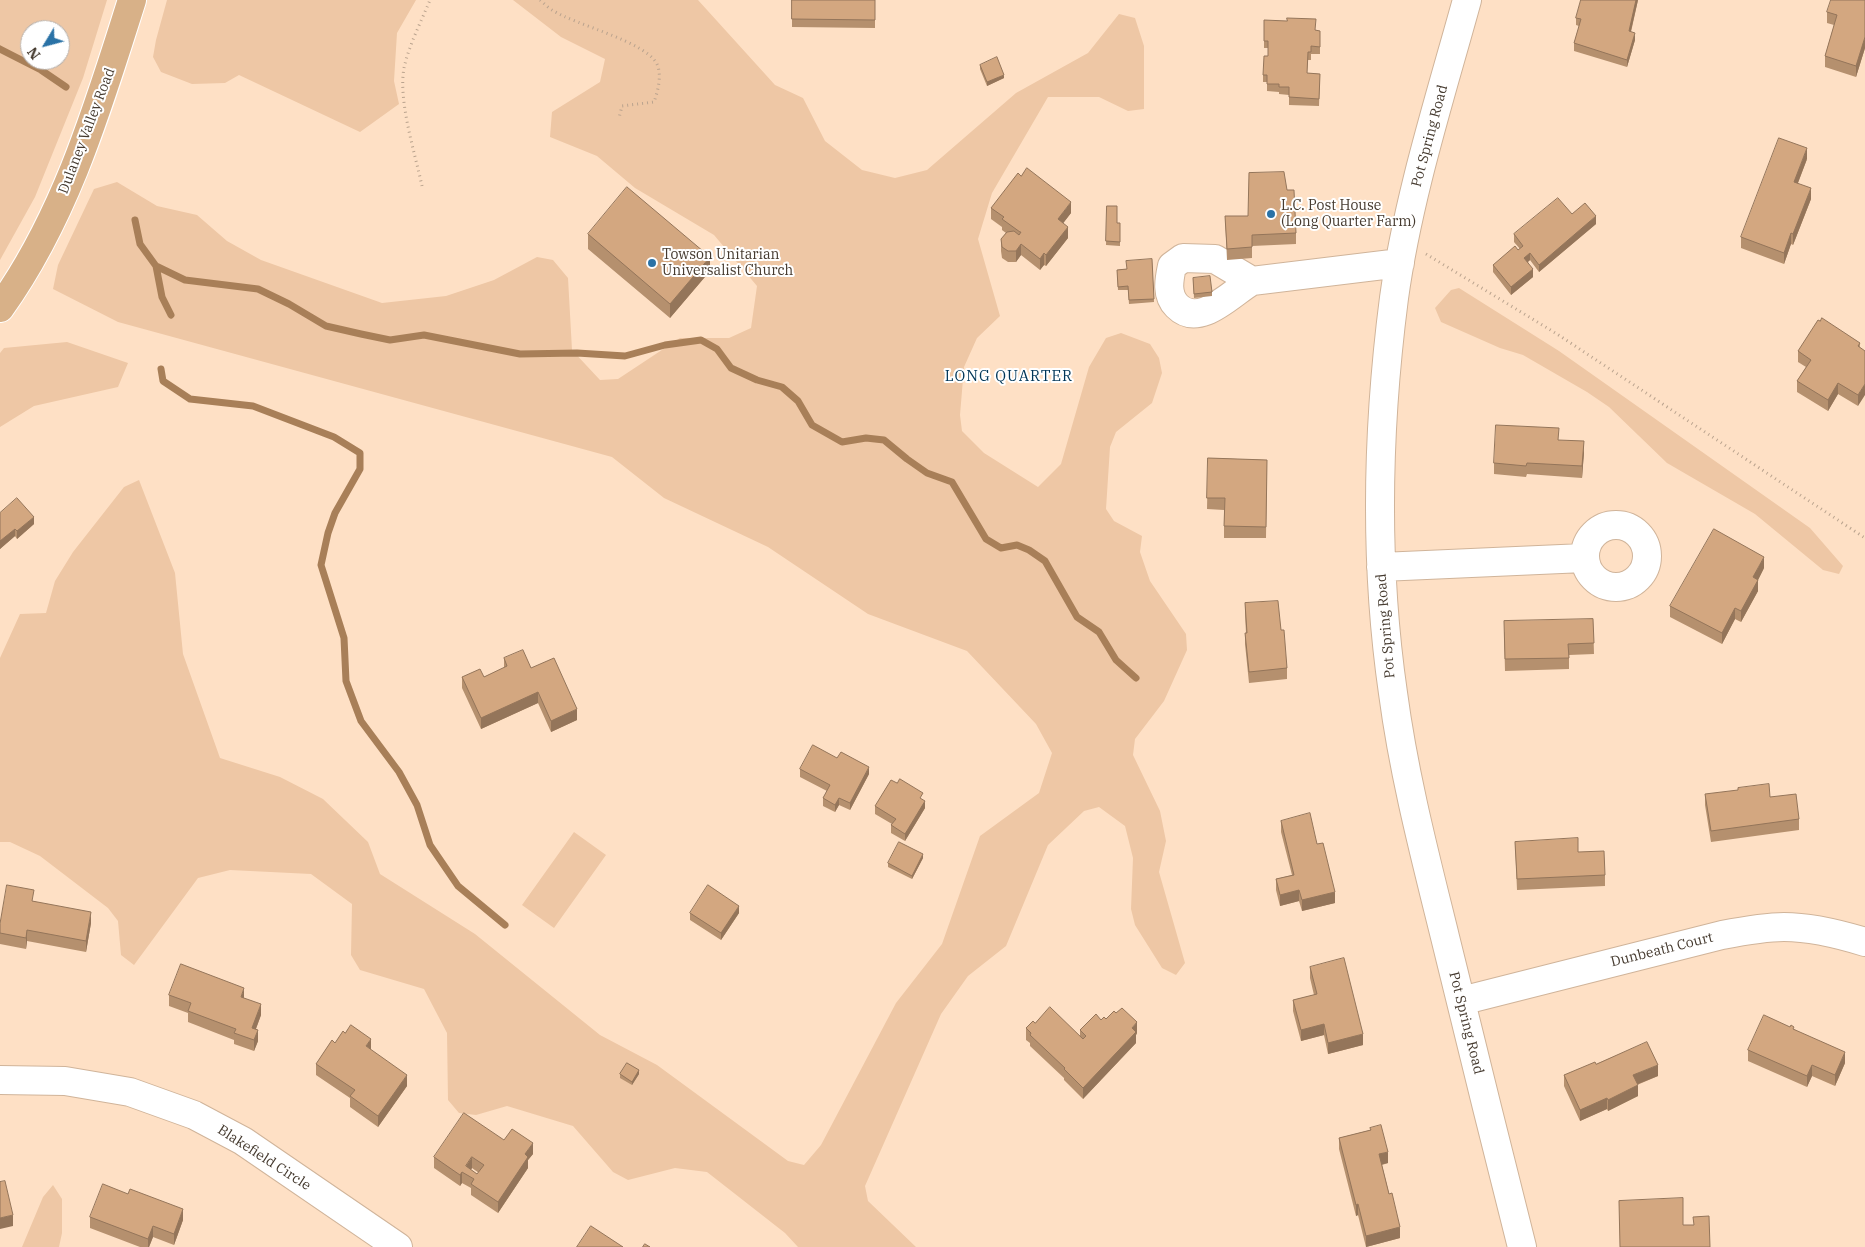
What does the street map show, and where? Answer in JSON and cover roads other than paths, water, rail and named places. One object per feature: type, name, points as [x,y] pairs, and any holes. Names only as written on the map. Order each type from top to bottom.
[{"type":"main road","name":"Dulaney Valley Road","points":[[0,308],[37,246],[73,176],[102,96],[132,0]]},
{"type":"street","name":"Pot Spring Road","points":[[1467,0],[1413,200],[1402,253],[1390,329],[1383,411],[1379,498],[1381,567],[1398,732],[1418,827],[1522,1247]]},
{"type":"street","points":[[1252,281],[1402,253]]},
{"type":"street","points":[[1381,567],[1584,558]]},
{"type":"street","name":"Dunbeath Court","points":[[1461,1001],[1722,935],[1758,928],[1785,927],[1814,930],[1840,934],[1865,942]]},
{"type":"street","name":"Blakefield Circle","points":[[0,1080],[65,1081],[130,1092],[194,1115],[243,1141],[398,1247]]},
{"type":"waterway","points":[[0,49],[41,70],[66,87]]},
{"type":"waterway","points":[[135,220],[140,244],[156,266],[185,280],[258,289],[289,304],[326,326],[361,334],[390,340],[424,335],[520,354],[577,353],[625,356],[665,345],[701,340],[717,349],[731,368],[757,380],[782,387],[798,401],[812,425],[842,442],[866,438],[884,440],[927,473],[952,482],[986,539],[1001,548],[1017,545],[1029,550],[1045,561],[1077,617],[1099,632],[1116,660],[1136,678]]},
{"type":"waterway","points":[[156,266],[162,297],[171,315]]},
{"type":"waterway","points":[[161,369],[163,381],[190,399],[253,406],[334,437],[360,453],[360,469],[335,513],[328,533],[321,565],[344,638],[346,681],[361,721],[399,772],[417,805],[430,845],[458,886],[505,925]]},
{"type":"place","name":"L.C. Post House (Long Quarter Farm)","points":[[1271,214]]},
{"type":"place","name":"Towson Unitarian Universalist Church","points":[[652,263]]},
{"type":"district","name":"LONG QUARTER","points":[[1009,377]]}]
